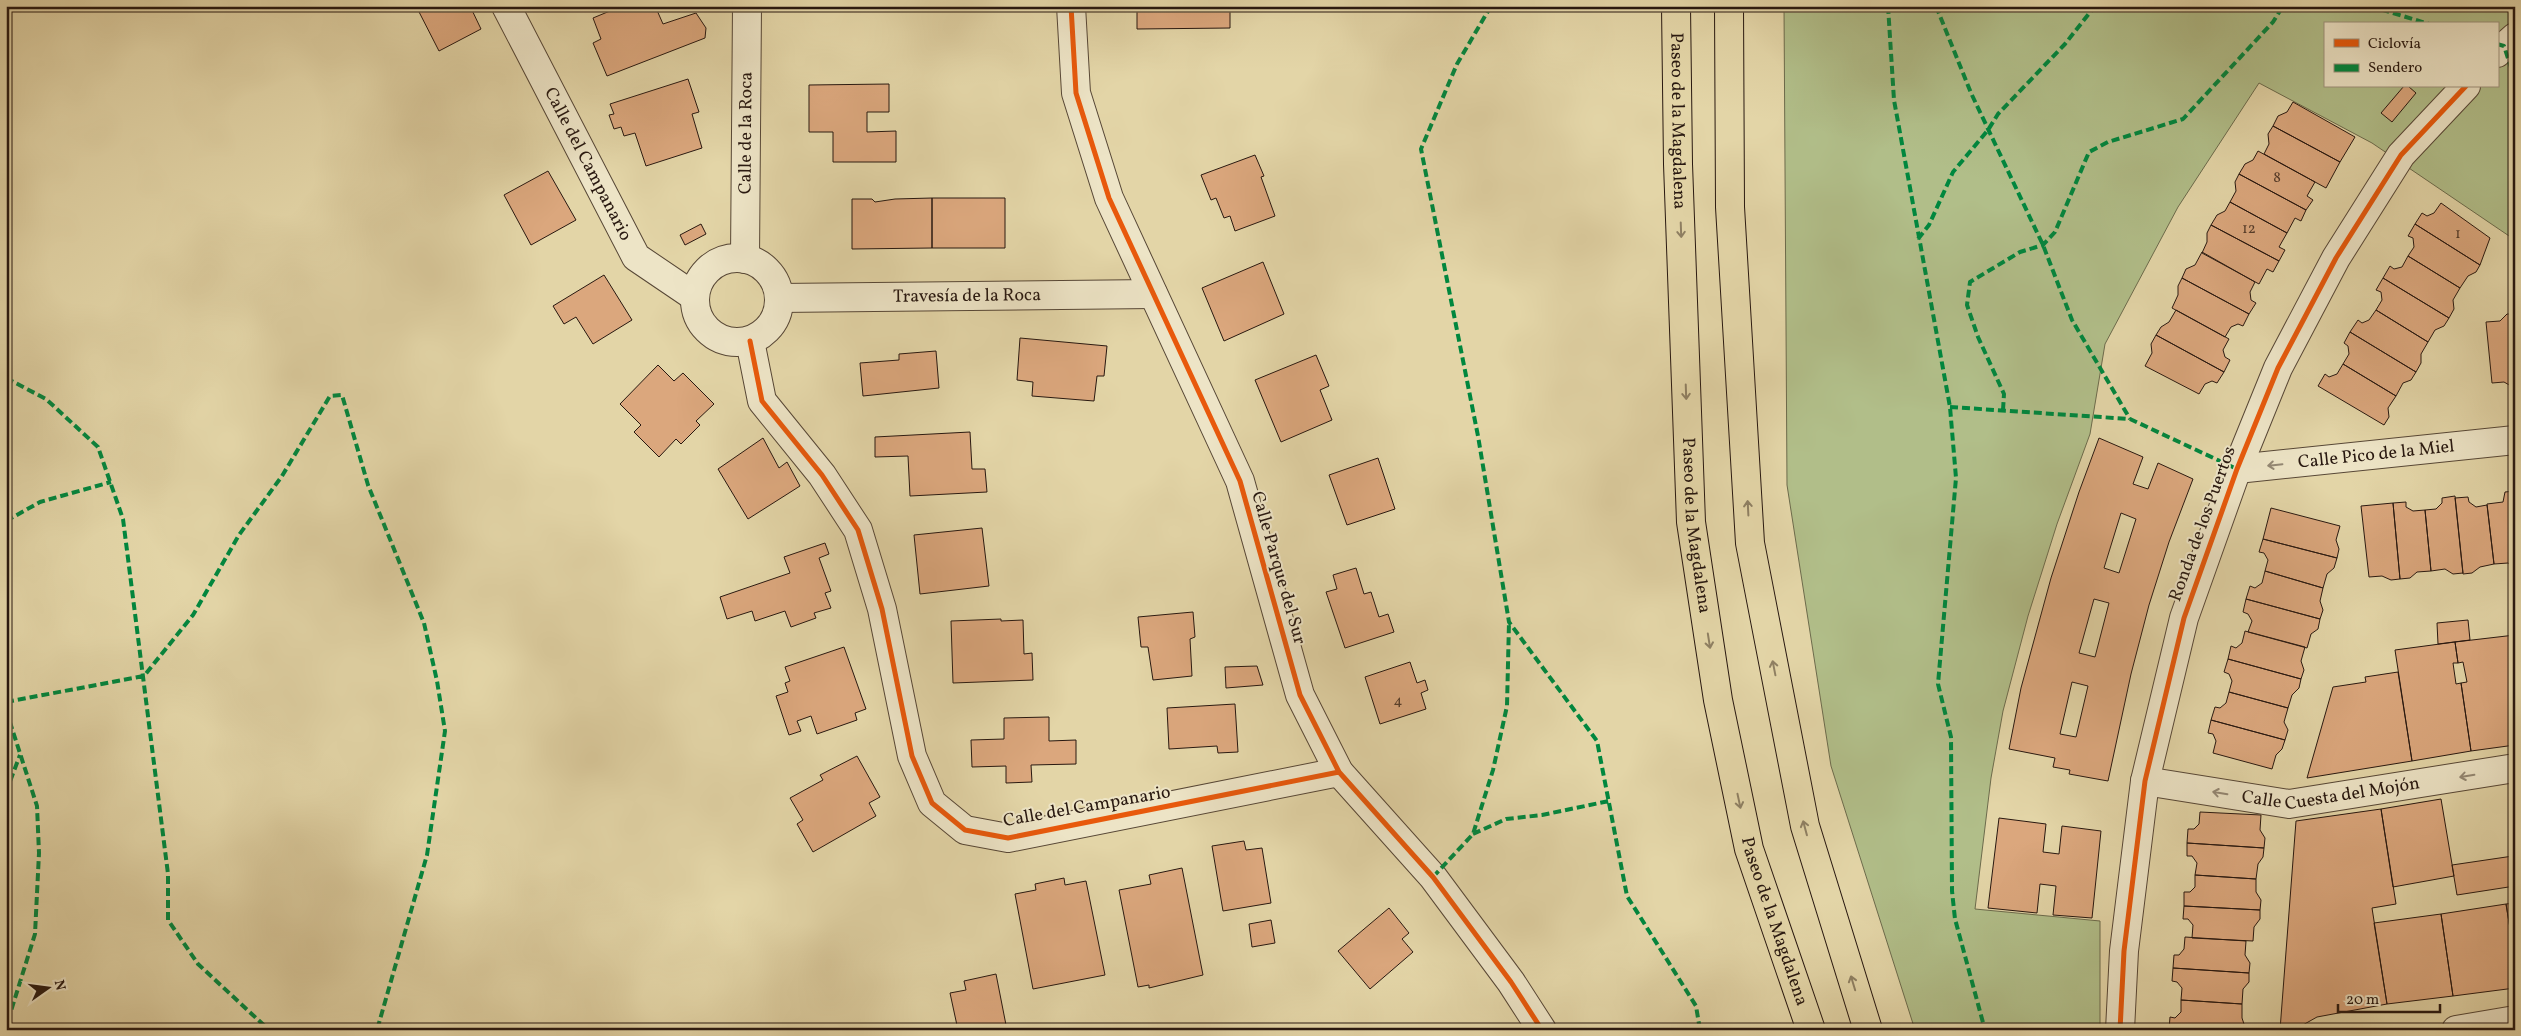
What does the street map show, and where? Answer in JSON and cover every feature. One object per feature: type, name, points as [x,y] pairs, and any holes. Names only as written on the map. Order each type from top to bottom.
[{"type":"main road","name":"Paseo de la Magdalena","points":[[1676,6],[1678,164],[1691,522],[1718,700],[1749,849],[1811,1030]]},
{"type":"main road","points":[[1729,6],[1730,208],[1750,543],[1805,826],[1868,1030]]},
{"type":"street","name":"Calle del Campanario","points":[[506,6],[636,258],[695,296]]},
{"type":"street","name":"Calle de la Roca","points":[[745,258],[747,6]]},
{"type":"street","name":"Calle Parque del Sur","points":[[1071,6],[1076,93],[1109,198],[1240,481],[1300,695],[1339,772],[1433,877],[1511,982],[1542,1030]]},
{"type":"street","points":[[2498,52],[2515,37]]},
{"type":"street","name":"Ronda de los Puertos","points":[[2120,1030],[2124,951],[2145,781],[2184,618],[2237,469],[2278,368],[2336,258],[2401,155],[2464,88]]},
{"type":"street","points":[[731,258],[745,258],[758,263],[769,272],[777,285],[779,298],[778,312],[772,324],[762,334],[750,340],[736,343],[710,334],[701,323],[696,310],[695,296],[698,283],[706,271],[718,263],[731,258]]},
{"type":"street","name":"Travesía de la Roca","points":[[779,298],[1153,294]]},
{"type":"street","name":"Calle del Campanario","points":[[750,340],[762,401],[822,475],[858,530],[882,609],[912,756],[932,803],[965,830],[1008,838],[1339,772]]},
{"type":"street","name":"Calle Pico de la Miel","points":[[2237,469],[2515,440]]},
{"type":"street","name":"Calle Cuesta del Mojón","points":[[2145,781],[2289,804],[2515,768]]},
{"type":"street","points":[[2456,1030],[2515,1020]]},
{"type":"green space","points":[[1784,6],[2515,6],[2515,240],[2372,143],[2259,83],[2178,207],[2105,344],[2090,434],[2057,524],[2028,616],[2003,711],[1991,778],[1975,909],[2100,921],[2100,1030],[1915,1030],[1831,766],[1787,485]]},
{"type":"building","points":[[416,6],[470,6],[481,29],[439,51]]},
{"type":"building","points":[[622,6],[644,6],[647,11],[656,8],[663,24],[696,13],[706,28],[705,38],[607,76],[593,43],[601,39],[593,18]]},
{"type":"building","points":[[1137,6],[1230,6],[1230,28],[1137,29]]},
{"type":"building","points":[[688,79],[699,112],[692,114],[702,148],[646,166],[635,133],[624,136],[621,127],[614,129],[609,115],[614,114],[610,104]]},
{"type":"building","points":[[889,84],[889,112],[867,112],[867,132],[896,131],[896,162],[833,162],[833,132],[809,132],[809,85]]},
{"type":"building","points":[[2402,88],[2410,88],[2416,93],[2392,122],[2381,113]]},
{"type":"building","points":[[2293,102],[2355,137],[2340,162],[2273,126],[2278,116],[2287,112]]},
{"type":"building","points":[[2273,126],[2340,162],[2326,188],[2264,154],[2269,144],[2268,134]]},
{"type":"building","points":[[2258,151],[2315,182],[2307,196],[2313,200],[2306,210],[2239,174],[2245,164],[2253,160]]},
{"type":"building","points":[[1255,155],[1264,176],[1261,177],[1275,216],[1235,231],[1230,216],[1224,218],[1216,198],[1211,200],[1201,175]]},
{"type":"building","points":[[548,171],[576,220],[531,245],[504,195]]},
{"type":"building","points":[[2239,174],[2306,210],[2301,221],[2295,218],[2287,233],[2230,202],[2236,191],[2235,182]]},
{"type":"building","points":[[932,198],[932,248],[852,249],[852,199],[872,199],[875,202],[895,199]]},
{"type":"building","points":[[932,198],[1005,198],[1005,248],[932,248]]},
{"type":"building","points":[[2230,202],[2287,233],[2279,247],[2285,250],[2279,261],[2211,225],[2217,215],[2225,211]]},
{"type":"building","points":[[2441,203],[2490,238],[2480,265],[2415,224],[2422,213],[2427,216],[2434,213]]},
{"type":"building","points":[[701,224],[706,234],[685,245],[680,235]]},
{"type":"building","points":[[2415,224],[2480,265],[2476,272],[2468,276],[2460,288],[2408,256],[2414,247],[2413,238],[2408,236]]},
{"type":"building","points":[[2211,225],[2279,261],[2273,272],[2267,269],[2259,284],[2202,253]]},
{"type":"building","points":[[2202,252],[2255,282],[2250,292],[2251,300],[2256,303],[2249,314],[2182,278],[2186,269],[2195,265]]},
{"type":"building","points":[[2408,256],[2460,288],[2453,300],[2454,309],[2449,318],[2383,278],[2390,266],[2394,269],[2402,267]]},
{"type":"building","points":[[1263,262],[1284,314],[1224,341],[1202,288]]},
{"type":"building","points":[[604,275],[632,320],[593,344],[576,317],[564,324],[553,306]]},
{"type":"building","points":[[2182,278],[2249,314],[2243,326],[2238,324],[2231,327],[2225,337],[2172,308],[2178,295],[2178,286]]},
{"type":"building","points":[[2383,278],[2449,318],[2444,326],[2435,330],[2428,342],[2376,310],[2382,300],[2381,292],[2376,290]]},
{"type":"building","points":[[2176,310],[2229,339],[2223,350],[2225,357],[2230,360],[2224,372],[2156,335],[2161,327],[2169,322]]},
{"type":"building","points":[[2376,310],[2428,342],[2421,354],[2421,363],[2416,372],[2350,332],[2358,320],[2362,323],[2369,320]]},
{"type":"building","points":[[2507,314],[2515,314],[2515,391],[2511,391],[2511,386],[2504,382],[2492,383],[2486,322],[2500,321]]},
{"type":"building","points":[[2350,332],[2416,372],[2411,380],[2403,383],[2396,396],[2343,364],[2349,354],[2348,346],[2344,343]]},
{"type":"building","points":[[2156,335],[2224,372],[2217,383],[2212,381],[2205,384],[2199,394],[2145,366],[2152,353],[2151,344]]},
{"type":"building","points":[[1020,338],[1107,346],[1104,376],[1097,376],[1094,401],[1032,396],[1033,382],[1017,380]]},
{"type":"building","points":[[936,351],[939,388],[863,396],[860,363],[899,360],[899,354]]},
{"type":"building","points":[[1316,355],[1329,386],[1320,390],[1332,420],[1281,442],[1255,380]]},
{"type":"building","points":[[2343,364],[2396,396],[2388,408],[2389,417],[2384,425],[2318,386],[2325,374],[2329,377],[2337,374]]},
{"type":"building","points":[[658,365],[674,381],[683,373],[714,404],[696,421],[700,425],[681,444],[676,439],[659,457],[634,432],[641,425],[620,404]]},
{"type":"building","points":[[970,432],[972,469],[985,469],[987,492],[910,496],[908,456],[875,457],[875,437]]},
{"type":"building","points":[[763,438],[779,468],[787,462],[800,486],[748,519],[718,469]]},
{"type":"building","points":[[2099,438],[2143,457],[2133,484],[2148,489],[2158,463],[2193,479],[2169,542],[2149,605],[2131,674],[2108,781],[2069,774],[2070,770],[2053,767],[2055,758],[2009,749],[2021,688],[2051,578]],"holes":[[[2121,513],[2136,519],[2119,573],[2104,568]],[[2094,599],[2109,603],[2095,657],[2079,653]],[[2072,682],[2088,686],[2076,737],[2060,734]]]},
{"type":"building","points":[[1378,458],[1395,509],[1347,525],[1329,475]]},
{"type":"building","points":[[2515,491],[2515,567],[2508,563],[2494,564],[2487,504],[2503,502],[2505,492]]},
{"type":"building","points":[[2455,496],[2463,573],[2453,574],[2445,569],[2431,571],[2425,510],[2436,509],[2442,503],[2442,498]]},
{"type":"building","points":[[2468,497],[2469,502],[2476,507],[2487,505],[2494,564],[2480,567],[2472,573],[2463,574],[2455,498]]},
{"type":"building","points":[[2406,502],[2406,507],[2413,511],[2425,510],[2431,571],[2417,572],[2410,578],[2400,579],[2393,503]]},
{"type":"building","points":[[2393,503],[2400,579],[2391,580],[2382,576],[2369,577],[2361,506]]},
{"type":"building","points":[[2271,508],[2340,526],[2336,540],[2339,549],[2337,558],[2263,539]]},
{"type":"building","points":[[982,528],[989,586],[920,594],[914,535]]},
{"type":"building","points":[[2263,539],[2337,558],[2334,568],[2327,574],[2323,588],[2265,571],[2268,560],[2264,553],[2259,552]]},
{"type":"building","points":[[825,543],[829,554],[819,558],[831,591],[825,593],[831,608],[814,613],[816,618],[791,627],[785,611],[755,621],[752,611],[727,619],[720,597],[790,573],[784,557]]},
{"type":"building","points":[[1356,568],[1364,594],[1371,592],[1379,617],[1388,614],[1394,632],[1345,648],[1326,592],[1337,589],[1333,575]]},
{"type":"building","points":[[2265,571],[2323,588],[2320,601],[2323,610],[2320,619],[2246,599],[2250,586],[2255,588],[2262,583]]},
{"type":"building","points":[[2246,599],[2320,619],[2318,629],[2311,634],[2307,648],[2248,632],[2252,621],[2248,614],[2243,612]]},
{"type":"building","points":[[1193,612],[1195,637],[1190,639],[1192,676],[1153,680],[1148,647],[1141,647],[1138,617]]},
{"type":"building","points":[[1001,619],[1001,621],[1023,620],[1024,654],[1032,653],[1033,680],[953,683],[951,621]]},
{"type":"building","points":[[2468,620],[2470,640],[2438,644],[2437,623]]},
{"type":"building","points":[[2245,631],[2305,647],[2301,661],[2304,670],[2301,679],[2228,659],[2231,646],[2236,648],[2242,643]]},
{"type":"building","points":[[2515,635],[2515,745],[2471,751],[2461,683],[2467,682],[2463,662],[2458,663],[2455,642]]},
{"type":"building","points":[[2455,642],[2458,663],[2453,663],[2456,684],[2461,683],[2471,751],[2412,761],[2395,650]]},
{"type":"building","points":[[844,647],[866,709],[855,713],[857,720],[817,734],[811,716],[797,721],[801,731],[789,735],[776,696],[788,692],[785,683],[790,681],[785,667]]},
{"type":"building","points":[[2228,659],[2301,679],[2299,688],[2292,695],[2288,708],[2229,692],[2232,681],[2229,674],[2224,672]]},
{"type":"building","points":[[1410,662],[1417,683],[1425,680],[1428,690],[1421,693],[1426,709],[1380,724],[1365,677]]},
{"type":"building","points":[[1257,666],[1263,685],[1226,688],[1225,667]]},
{"type":"building","points":[[2398,672],[2412,761],[2307,778],[2333,687],[2366,682],[2365,677]]},
{"type":"building","points":[[2229,692],[2288,708],[2284,722],[2288,730],[2285,740],[2211,720],[2215,707],[2220,708],[2226,703]]},
{"type":"building","points":[[1235,704],[1238,752],[1218,753],[1217,746],[1169,749],[1167,708]]},
{"type":"building","points":[[1049,717],[1049,741],[1076,740],[1076,764],[1031,765],[1032,782],[1006,783],[1006,766],[972,767],[971,740],[1004,739],[1004,718]]},
{"type":"building","points":[[2211,720],[2285,740],[2282,749],[2276,755],[2272,769],[2213,753],[2216,741],[2213,734],[2208,733]]},
{"type":"building","points":[[857,756],[880,797],[869,803],[876,816],[813,852],[797,824],[803,820],[790,798],[823,780],[820,775]]},
{"type":"building","points":[[2441,799],[2454,876],[2393,887],[2381,809]]},
{"type":"building","points":[[2381,809],[2396,904],[2372,908],[2387,1004],[2317,1017],[2294,1030],[2280,1030],[2296,821]]},
{"type":"building","points":[[2200,812],[2261,815],[2260,830],[2265,838],[2264,848],[2187,843],[2188,829],[2194,829],[2199,824]]},
{"type":"building","points":[[1999,818],[2046,824],[2043,852],[2059,854],[2062,826],[2101,831],[2092,918],[2053,915],[2056,886],[2040,884],[2037,913],[1988,908]]},
{"type":"building","points":[[1244,841],[1246,850],[1262,848],[1271,903],[1223,911],[1212,846]]},
{"type":"building","points":[[2187,843],[2264,848],[2263,857],[2258,864],[2256,879],[2195,875],[2197,863],[2192,856],[2187,856]]},
{"type":"building","points":[[2513,856],[2515,886],[2457,895],[2452,865]]},
{"type":"building","points":[[1182,868],[1203,975],[1149,988],[1149,985],[1138,987],[1119,890],[1151,884],[1149,875]]},
{"type":"building","points":[[2195,875],[2256,879],[2256,892],[2261,900],[2260,910],[2184,906],[2184,892],[2190,892],[2195,887]]},
{"type":"building","points":[[1064,878],[1065,885],[1086,881],[1105,975],[1033,989],[1015,894],[1036,890],[1035,884]]},
{"type":"building","points":[[2515,903],[2515,959],[2506,904]]},
{"type":"building","points":[[2506,904],[2515,959],[2515,988],[2453,996],[2441,914]]},
{"type":"building","points":[[2184,906],[2260,910],[2260,919],[2254,927],[2253,941],[2192,938],[2193,925],[2188,919],[2183,919]]},
{"type":"building","points":[[1389,908],[1409,933],[1402,939],[1413,952],[1370,989],[1338,951]]},
{"type":"building","points":[[2441,914],[2453,996],[2387,1004],[2374,923]]},
{"type":"building","points":[[1271,920],[1275,943],[1252,947],[1249,924]]},
{"type":"building","points":[[2185,937],[2246,941],[2245,955],[2250,963],[2249,973],[2173,968],[2174,955],[2179,955],[2184,949]]},
{"type":"building","points":[[2173,968],[2249,973],[2249,982],[2243,989],[2242,1004],[2181,1000],[2182,988],[2177,982],[2172,981]]},
{"type":"building","points":[[996,974],[1007,1030],[958,1030],[950,993],[966,990],[964,981]]},
{"type":"building","points":[[2181,1000],[2242,1004],[2242,1018],[2246,1030],[2169,1030],[2170,1017],[2175,1018],[2181,1012]]},
{"type":"marked path","points":[[1491,6],[1457,64],[1421,149],[1478,436],[1509,622],[1597,741],[1627,896],[1696,1006],[1700,1030]]},
{"type":"marked path","points":[[1888,6],[1894,100],[1950,407],[1956,478],[1938,684],[1951,737],[1952,891],[1955,919],[1985,1030]]},
{"type":"marked path","points":[[1936,6],[1971,93],[2043,245],[2072,320],[2130,419]]},
{"type":"marked path","points":[[1918,239],[1929,225],[1953,172],[1988,130],[1998,114],[2065,44],[2095,6]]},
{"type":"marked path","points":[[2003,410],[2004,394],[1978,337],[1967,305],[1970,282],[2020,252],[2043,245],[2055,232],[2089,152],[2108,142],[2183,119],[2273,22],[2283,6]]},
{"type":"marked path","points":[[2370,6],[2422,22]]},
{"type":"marked path","points":[[2498,44],[2504,46],[2515,80]]},
{"type":"marked path","points":[[6,378],[46,399],[98,447],[123,519],[168,874],[168,920],[198,964],[269,1030]]},
{"type":"marked path","points":[[6,702],[144,676],[193,615],[239,535],[282,476],[330,396],[342,395],[368,485],[424,623],[437,681],[445,731],[427,855],[377,1030]]},
{"type":"marked path","points":[[1950,407],[2130,419],[2237,469]]},
{"type":"marked path","points":[[6,521],[40,502],[111,482]]},
{"type":"marked path","points":[[1433,877],[1473,834],[1493,770],[1507,706],[1509,622]]},
{"type":"marked path","points":[[6,710],[37,806],[39,853],[35,934],[6,1027]]},
{"type":"marked path","points":[[6,792],[20,755]]},
{"type":"marked path","points":[[1473,834],[1506,819],[1542,815],[1609,801]]},
{"type":"cycle path","points":[[1071,6],[1076,93],[1109,198],[1240,481],[1300,695],[1339,772],[1433,877],[1511,982],[1542,1030]]},
{"type":"cycle path","points":[[2120,1030],[2124,951],[2145,781],[2184,618],[2237,469],[2278,368],[2336,258],[2401,155],[2464,88]]},
{"type":"cycle path","points":[[750,341],[762,401],[822,475],[858,530],[882,609],[912,756],[932,803],[965,830],[1008,838],[1339,772]]}]
